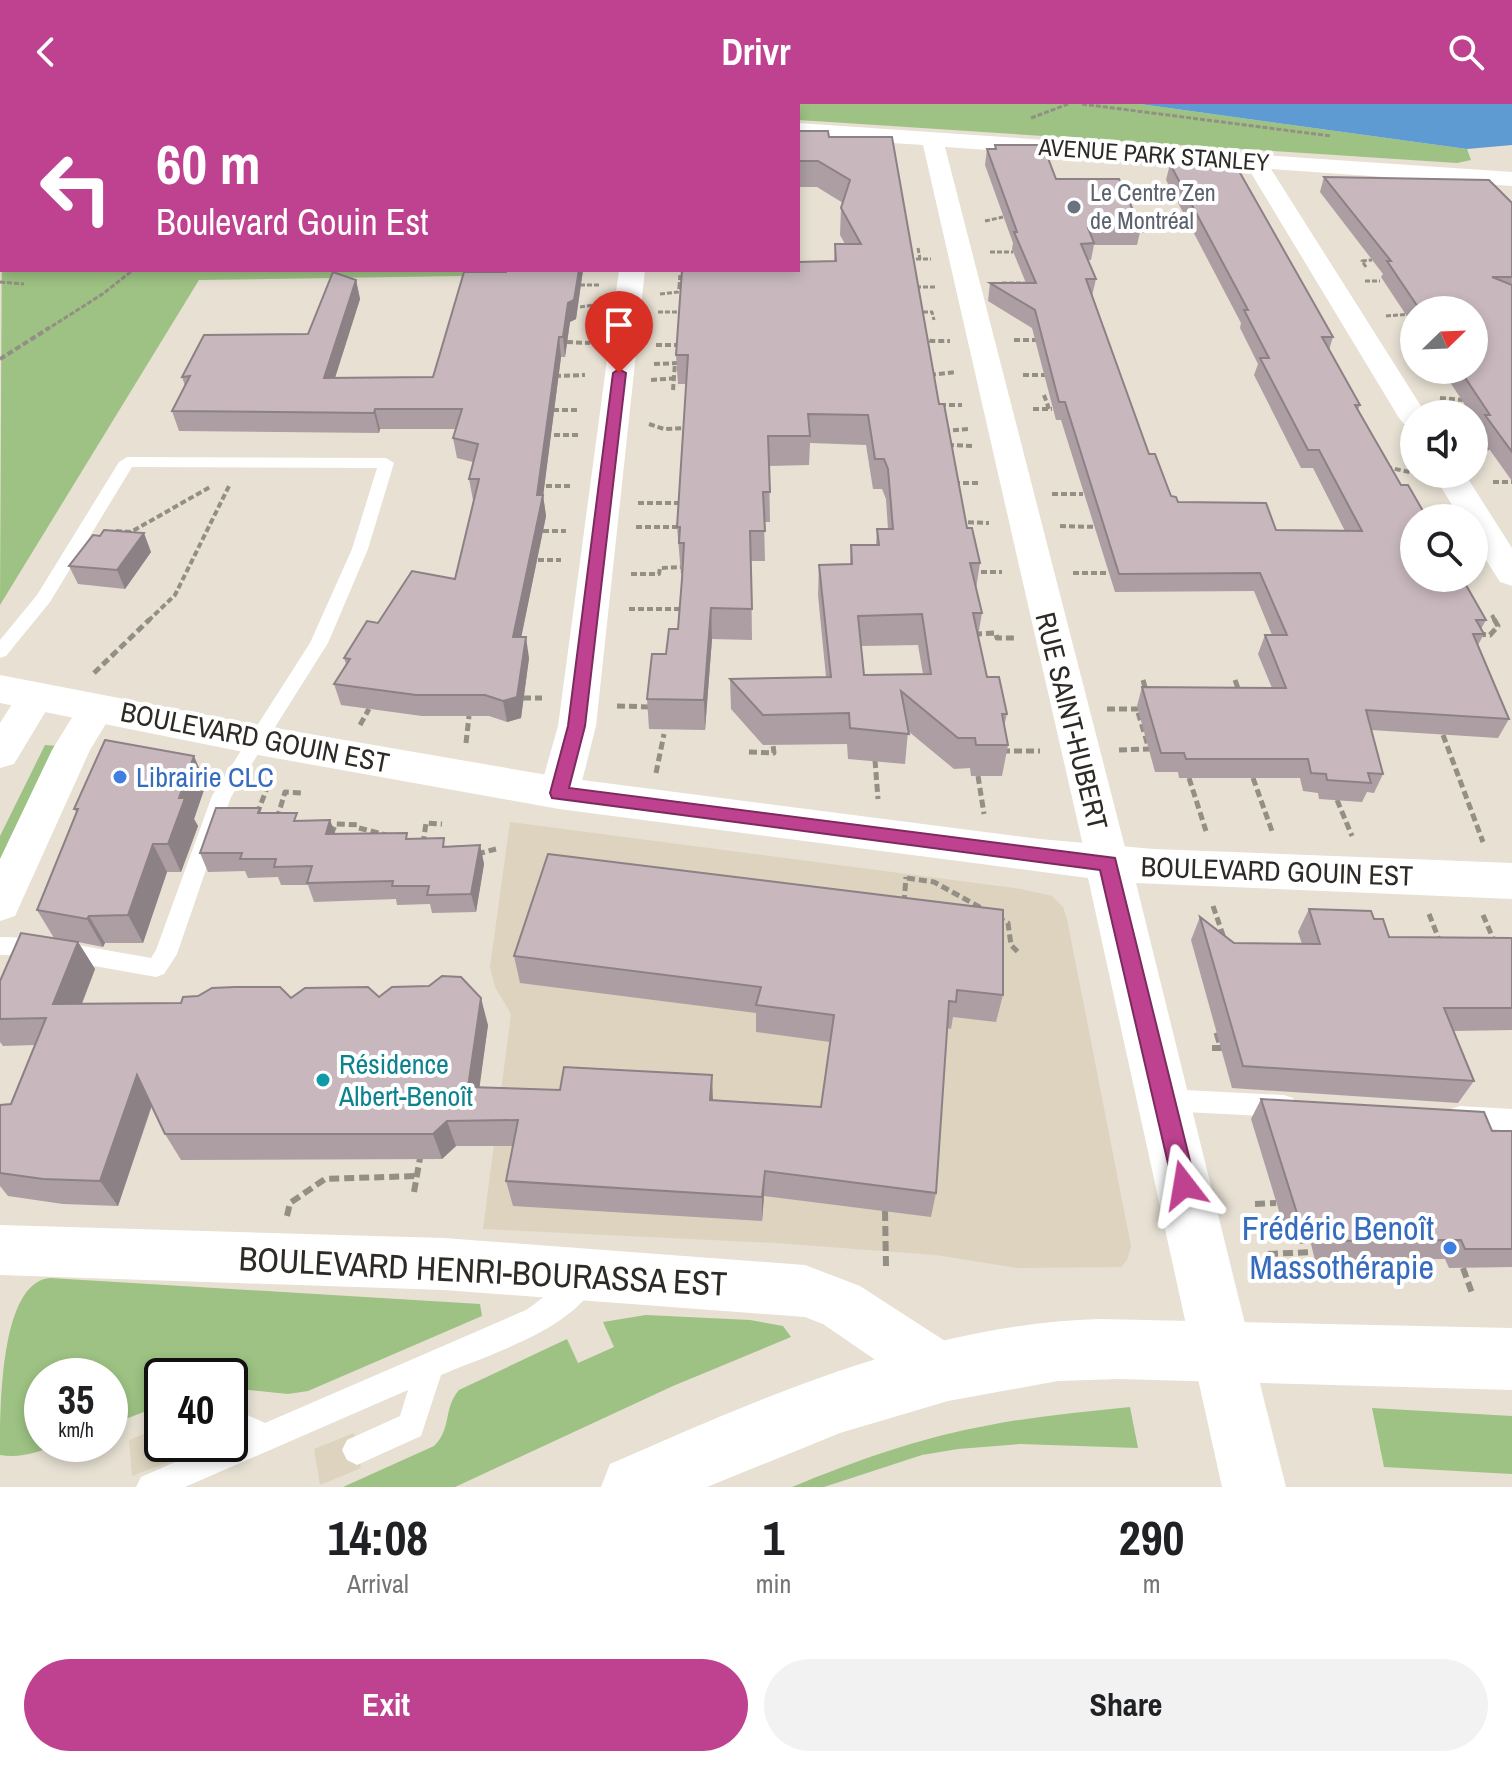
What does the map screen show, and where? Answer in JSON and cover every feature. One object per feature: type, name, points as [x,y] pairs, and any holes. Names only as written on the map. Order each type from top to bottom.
[{"type":"street","name":"AVENUE PARK STANLEY","points":[[800,130],[1511,178]]},
{"type":"street","name":"RUE SAINT-HUBERT","points":[[934,141],[934,155],[1108,863],[1254,1487]]},
{"type":"street","points":[[1255,161],[1403,400]]},
{"type":"street","points":[[559,793],[577,726],[632,272]]},
{"type":"street","points":[[1458,488],[1512,575]]},
{"type":"street","points":[[0,754],[18,692]]},
{"type":"street","name":"BOULEVARD GOUIN EST","points":[[18,692],[94,692],[265,756],[1108,863],[1495,892]]},
{"type":"street","points":[[0,904],[71,750],[94,692]]},
{"type":"street","name":"BOULEVARD HENRI-BOURASSA EST","points":[[0,1250],[444,1264],[758,1285],[822,1295],[942,1372]]},
{"type":"street","points":[[633,1487],[803,1414],[942,1372],[1058,1351],[1357,1353],[1512,1359]]},
{"type":"lane","points":[[0,652],[44,598],[127,462],[386,463],[360,549],[335,609],[265,756],[222,796],[166,954],[156,968],[32,947],[0,946]]},
{"type":"lane","points":[[1164,1100],[1314,1107]]},
{"type":"lane","points":[[1435,1115],[1512,1120]]},
{"type":"lane","points":[[151,1487],[536,1320],[571,1293],[589,1274]]},
{"type":"lane","points":[[357,1450],[411,1426],[429,1368]]},
{"type":"lane","points":[[248,1430],[265,1438]]},
{"type":"path","points":[[1082,104],[1340,138]]},
{"type":"path","points":[[991,211],[995,217]]},
{"type":"path","points":[[1130,231],[1146,231]]},
{"type":"path","points":[[918,248],[920,259]]},
{"type":"path","points":[[904,259],[941,258]]},
{"type":"path","points":[[1366,267],[1362,261],[1372,260]]},
{"type":"path","points":[[0,359],[95,299],[130,272]]},
{"type":"path","points":[[680,274],[679,287],[684,287]]},
{"type":"path","points":[[0,282],[24,284]]},
{"type":"path","points":[[999,283],[1025,283]]},
{"type":"path","points":[[911,312],[932,312],[934,320]]},
{"type":"path","points":[[1383,316],[1400,315]]},
{"type":"path","points":[[920,337],[931,341],[959,341]]},
{"type":"path","points":[[567,342],[601,344]]},
{"type":"path","points":[[643,345],[679,345]]},
{"type":"path","points":[[673,390],[675,363]]},
{"type":"path","points":[[642,364],[685,363]]},
{"type":"path","points":[[925,375],[966,372]]},
{"type":"path","points":[[554,376],[597,375]]},
{"type":"path","points":[[1009,375],[1050,375]]},
{"type":"path","points":[[640,380],[676,378]]},
{"type":"path","points":[[1044,395],[1049,409]]},
{"type":"path","points":[[1438,398],[1464,400]]},
{"type":"path","points":[[927,405],[973,405]]},
{"type":"path","points":[[553,410],[592,410]]},
{"type":"path","points":[[636,423],[664,429],[687,428]]},
{"type":"path","points":[[941,435],[945,429],[978,429]]},
{"type":"path","points":[[531,435],[588,435]]},
{"type":"path","points":[[943,445],[982,446]]},
{"type":"path","points":[[1488,448],[1496,448]]},
{"type":"path","points":[[1381,467],[1400,470]]},
{"type":"path","points":[[94,692],[175,595],[233,479],[227,478]]},
{"type":"path","points":[[1506,482],[1512,491]]},
{"type":"path","points":[[953,483],[990,483]]},
{"type":"path","points":[[124,541],[131,532],[213,486]]},
{"type":"path","points":[[546,486],[582,486]]},
{"type":"path","points":[[1041,494],[1083,494]]},
{"type":"path","points":[[628,503],[693,503]]},
{"type":"path","points":[[956,522],[998,523]]},
{"type":"path","points":[[626,527],[689,526]]},
{"type":"path","points":[[1049,526],[1102,527]]},
{"type":"path","points":[[109,530],[131,532]]},
{"type":"path","points":[[543,531],[575,532]]},
{"type":"path","points":[[538,560],[571,560]]},
{"type":"path","points":[[622,574],[659,574],[660,568],[681,567]]},
{"type":"path","points":[[971,572],[1009,572]]},
{"type":"path","points":[[1061,573],[1108,573]]},
{"type":"path","points":[[618,609],[684,609]]},
{"type":"path","points":[[1473,634],[1490,635],[1498,626],[1492,615]]},
{"type":"path","points":[[974,634],[1024,637]]},
{"type":"path","points":[[1097,709],[1151,706],[1143,680]]},
{"type":"path","points":[[1235,680],[1245,706]]},
{"type":"path","points":[[523,698],[551,698]]},
{"type":"path","points":[[608,706],[652,707]]},
{"type":"path","points":[[359,727],[369,709]]},
{"type":"path","points":[[1108,750],[1149,749],[1137,709]]},
{"type":"path","points":[[465,747],[469,716]]},
{"type":"path","points":[[656,776],[664,734]]},
{"type":"path","points":[[1443,735],[1484,844]]},
{"type":"path","points":[[749,752],[774,753],[773,745]]},
{"type":"path","points":[[997,750],[1049,751]]},
{"type":"path","points":[[253,826],[265,756]]},
{"type":"path","points":[[875,760],[878,804]]},
{"type":"path","points":[[978,776],[984,816]]},
{"type":"path","points":[[1189,778],[1209,840]]},
{"type":"path","points":[[1253,778],[1277,845]]},
{"type":"path","points":[[273,832],[285,792],[302,793]]},
{"type":"path","points":[[1337,800],[1357,850]]},
{"type":"path","points":[[420,857],[426,823],[442,824]]},
{"type":"path","points":[[329,838],[336,824],[387,834],[385,843]]},
{"type":"path","points":[[474,864],[477,859],[474,855],[496,849]]},
{"type":"path","points":[[903,913],[906,878],[934,882],[1008,923],[1011,945],[1020,954]]},
{"type":"path","points":[[1495,892],[1496,947]]},
{"type":"path","points":[[1213,904],[1225,941]]},
{"type":"path","points":[[1425,904],[1443,947]]},
{"type":"path","points":[[1212,1048],[1221,1048],[1216,1031]]},
{"type":"path","points":[[414,1192],[420,1158]]},
{"type":"path","points":[[283,1230],[290,1203],[325,1179],[416,1176]]},
{"type":"path","points":[[1255,1204],[1276,1203]]},
{"type":"path","points":[[885,1211],[886,1266]]},
{"type":"path","points":[[1268,1254],[1313,1252]]},
{"type":"path","points":[[1463,1268],[1473,1296]]},
{"type":"shaded area","points":[[510,822],[1021,889],[1052,896],[1063,907],[1067,919],[1131,1246],[1127,1260],[1121,1267],[1017,1268],[936,1255],[776,1243],[483,1229],[511,1014],[495,987],[490,967]]},
{"type":"shaded area","points":[[354,1433],[361,1468],[320,1485],[314,1449]]},
{"type":"shaded area","points":[[144,1434],[144,1462],[169,1462],[132,1476],[129,1440]]},
{"type":"green space","points":[[800,104],[1140,104],[1467,149],[1471,160],[1457,163],[800,120]]},
{"type":"green space","points":[[2,272],[463,272],[462,276],[199,280],[0,605]]},
{"type":"green space","points":[[45,745],[57,746],[0,863],[0,836]]},
{"type":"green space","points":[[50,1278],[480,1304],[482,1316],[308,1391],[288,1394],[248,1390],[248,1358],[144,1358],[144,1412],[128,1418],[128,1358],[24,1358],[24,1455],[0,1455],[6,1350],[21,1300],[33,1285]]},
{"type":"green space","points":[[646,1315],[750,1320],[783,1326],[791,1337],[673,1386],[455,1487],[343,1487],[434,1446],[443,1433],[451,1404],[459,1390],[567,1339],[578,1363],[614,1347],[603,1322]]},
{"type":"green space","points":[[1130,1407],[1138,1448],[1020,1444],[958,1449],[922,1455],[824,1487],[792,1487],[939,1436],[1025,1419]]},
{"type":"green space","points":[[1372,1408],[1512,1416],[1512,1474],[1384,1467]]},
{"type":"water","points":[[1140,104],[1512,104],[1512,145],[1467,149]]},
{"type":"building","points":[[800,131],[828,131],[829,137],[892,137],[939,404],[944,404],[967,528],[972,528],[980,563],[970,563],[982,613],[973,613],[987,677],[999,677],[1007,714],[1002,714],[1008,745],[976,745],[975,738],[958,738],[901,691],[909,734],[850,728],[849,713],[763,715],[730,679],[831,677],[819,565],[852,564],[851,545],[879,545],[877,529],[893,529],[888,469],[884,459],[875,459],[868,415],[808,414],[810,436],[768,436],[770,492],[763,492],[765,531],[750,531],[752,609],[711,608],[704,700],[647,699],[652,654],[666,654],[669,629],[678,629],[684,543],[679,543],[680,527],[677,527],[688,355],[676,355],[682,272],[800,272],[800,262],[836,261],[835,244],[861,244],[841,208],[850,180],[818,161],[800,161]],"holes":[[[922,614],[931,674],[864,675],[858,616]]]},
{"type":"building","points":[[995,145],[1043,145],[1056,179],[1119,179],[1141,228],[1088,228],[1094,243],[1081,244],[1096,279],[1086,279],[1149,454],[1155,454],[1171,496],[1176,497],[1178,502],[1266,503],[1276,530],[1362,531],[1319,450],[1308,450],[1260,358],[1269,358],[1244,310],[1248,310],[1170,164],[1235,164],[1333,337],[1322,337],[1360,405],[1355,405],[1400,488],[1410,488],[1419,504],[1400,504],[1400,592],[1470,592],[1486,620],[1476,620],[1484,634],[1473,634],[1509,719],[1366,710],[1383,774],[1368,773],[1371,783],[1327,780],[1326,774],[1311,773],[1308,759],[1186,759],[1184,753],[1161,753],[1142,687],[1286,688],[1265,635],[1287,635],[1260,573],[1119,574],[1065,402],[1059,402],[1035,310],[990,283],[1036,283],[1014,232],[1017,232],[987,149],[996,149]]},
{"type":"building","points":[[1324,177],[1489,180],[1512,203],[1512,277],[1492,277],[1512,285],[1512,452],[1488,419],[1488,400],[1480,400],[1469,384],[1488,384],[1488,296],[1411,296],[1387,261],[1391,261]]},
{"type":"building","points":[[333,272],[356,280],[324,378],[433,377],[464,272],[579,272],[574,300],[568,303],[563,337],[559,337],[537,495],[543,495],[513,637],[526,637],[517,697],[503,701],[485,695],[416,695],[334,684],[350,659],[344,658],[367,621],[378,623],[412,571],[455,579],[479,479],[469,479],[478,444],[453,438],[462,409],[375,409],[374,413],[172,411],[190,376],[182,377],[204,335],[308,334]]},
{"type":"building","points":[[104,530],[144,533],[117,570],[69,566],[93,535],[100,536]]},
{"type":"building","points":[[105,740],[194,756],[179,798],[185,798],[168,844],[153,844],[128,915],[89,916],[87,919],[37,910],[78,809],[74,809]]},
{"type":"building","points":[[216,808],[260,808],[258,813],[297,813],[294,821],[330,820],[326,834],[407,833],[406,839],[444,838],[443,847],[480,845],[471,894],[427,895],[429,886],[392,886],[393,881],[307,883],[312,866],[274,867],[276,859],[240,859],[242,853],[200,853]]},
{"type":"building","points":[[548,854],[1003,910],[1003,995],[957,990],[956,1002],[949,1001],[936,1193],[765,1171],[762,1197],[506,1181],[518,1120],[447,1121],[433,1134],[165,1134],[137,1075],[100,1181],[43,1179],[0,1173],[0,1105],[11,1104],[46,1018],[0,1019],[0,981],[21,933],[78,942],[53,1004],[181,1003],[183,997],[198,996],[212,988],[235,987],[280,987],[291,998],[305,988],[368,987],[379,997],[392,987],[429,986],[442,976],[461,977],[481,998],[468,1087],[560,1090],[564,1067],[712,1075],[710,1100],[821,1107],[834,1015],[756,1005],[761,987],[514,956]]},
{"type":"building","points":[[1309,909],[1371,911],[1374,919],[1383,919],[1389,937],[1512,938],[1512,1008],[1444,1008],[1474,1081],[1243,1066],[1200,917],[1234,943],[1320,944]]},
{"type":"building","points":[[1261,1099],[1484,1112],[1492,1131],[1512,1131],[1512,1249],[1465,1249],[1461,1240],[1328,1241],[1324,1225],[1301,1226]]},
{"type":"place","name":"Le Centre Zen de Montréal","points":[[1074,207]]},
{"type":"place","name":"Librairie CLC","points":[[120,777]]},
{"type":"place","name":"Résidence Albert-Benoît","points":[[323,1080]]},
{"type":"place","name":"Frédéric Benoît Massothérapie","points":[[1450,1248]]},
{"type":"route","points":[[619,373],[577,726],[559,793],[1108,863],[1184,1185]]}]
